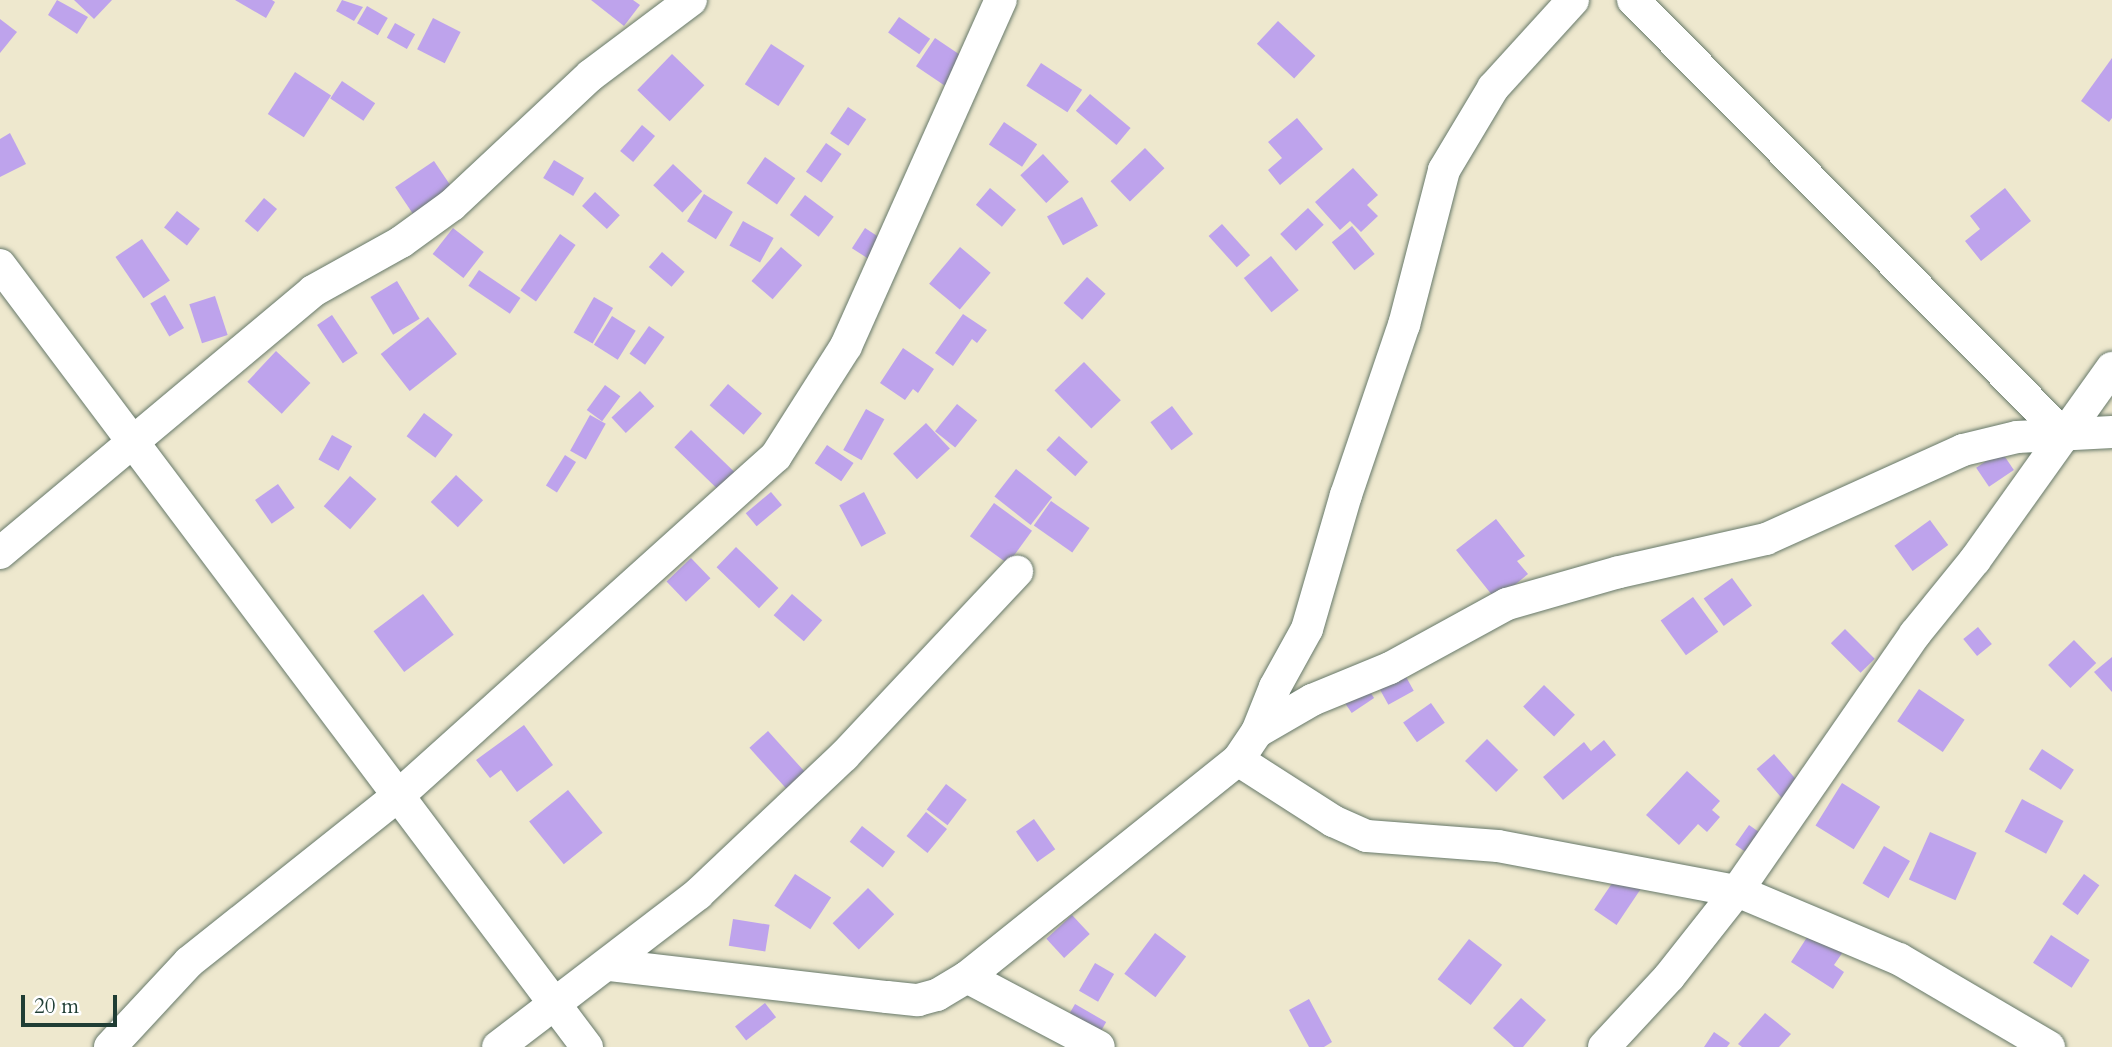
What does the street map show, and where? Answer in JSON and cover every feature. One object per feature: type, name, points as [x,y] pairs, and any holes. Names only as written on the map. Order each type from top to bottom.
[{"type":"street","points":[[0,553],[133,444],[222,364],[313,291],[401,242],[452,205],[591,75],[691,0]]},
{"type":"street","points":[[110,1047],[189,962],[398,796],[752,479],[795,433],[846,346],[1001,0]]},
{"type":"street","points":[[610,965],[918,1000],[937,995],[967,977],[1238,760],[1257,732],[1315,608],[1346,495],[1404,325],[1444,170],[1493,88],[1573,0]]},
{"type":"street","points":[[1633,0],[2065,436]]},
{"type":"street","points":[[0,265],[587,1047]]},
{"type":"street","points":[[1604,1047],[1669,977],[1737,891],[1915,634],[2065,436],[2112,368]]},
{"type":"street","points":[[1257,732],[1312,700],[1390,668],[1507,604],[1619,572],[1766,539],[1963,450],[2017,437],[2112,432]]},
{"type":"street","points":[[498,1047],[610,965],[698,894],[844,756],[1017,572]]},
{"type":"street","points":[[1238,760],[1333,821],[1367,836],[1498,846],[1737,891],[1899,959],[2049,1047]]},
{"type":"street","points":[[967,977],[1098,1047]]},
{"type":"building","points":[[57,0],[88,17],[77,34],[48,15]]},
{"type":"building","points":[[74,0],[112,0],[94,19]]},
{"type":"building","points":[[235,0],[272,0],[275,2],[266,18]]},
{"type":"building","points":[[342,0],[363,7],[354,21],[336,11]]},
{"type":"building","points":[[591,0],[633,0],[640,5],[624,26]]},
{"type":"building","points":[[367,6],[388,18],[378,35],[357,23]]},
{"type":"building","points":[[899,17],[930,39],[919,54],[888,33]]},
{"type":"building","points":[[433,18],[461,32],[445,63],[417,49]]},
{"type":"building","points":[[0,19],[17,32],[0,53]]},
{"type":"building","points":[[1278,21],[1315,56],[1294,78],[1257,44]]},
{"type":"building","points":[[395,23],[415,34],[407,49],[387,38]]},
{"type":"building","points":[[935,38],[971,62],[952,90],[916,66]]},
{"type":"building","points":[[771,44],[805,66],[778,106],[745,84]]},
{"type":"building","points":[[672,54],[704,85],[670,121],[637,90]]},
{"type":"building","points":[[2112,58],[2112,118],[2109,122],[2081,101]]},
{"type":"building","points":[[1041,63],[1082,90],[1067,112],[1026,86]]},
{"type":"building","points":[[295,72],[331,95],[304,137],[268,114]]},
{"type":"building","points":[[342,81],[375,103],[363,121],[330,98]]},
{"type":"building","points":[[1090,94],[1131,128],[1116,145],[1076,111]]},
{"type":"building","points":[[848,107],[866,119],[848,146],[830,134]]},
{"type":"building","points":[[1297,118],[1323,149],[1280,185],[1268,170],[1282,158],[1268,142]]},
{"type":"building","points":[[1004,122],[1037,144],[1022,167],[989,144]]},
{"type":"building","points":[[642,125],[655,136],[633,162],[620,151]]},
{"type":"building","points":[[10,133],[26,164],[0,177],[0,139]]},
{"type":"building","points":[[826,143],[842,154],[821,183],[806,172]]},
{"type":"building","points":[[1145,148],[1164,168],[1130,201],[1110,181]]},
{"type":"building","points":[[1043,154],[1069,182],[1046,203],[1020,175]]},
{"type":"building","points":[[765,157],[795,178],[777,204],[747,183]]},
{"type":"building","points":[[554,160],[584,178],[573,196],[543,178]]},
{"type":"building","points":[[434,161],[455,192],[416,218],[395,187]]},
{"type":"building","points":[[673,164],[702,191],[682,212],[653,185]]},
{"type":"building","points":[[1353,168],[1378,195],[1367,205],[1378,216],[1361,232],[1350,221],[1340,230],[1315,202]]},
{"type":"building","points":[[990,188],[1016,210],[1002,227],[976,205]]},
{"type":"building","points":[[2005,188],[2031,221],[1981,261],[1965,241],[1980,229],[1970,216]]},
{"type":"building","points":[[595,192],[620,215],[607,229],[582,206]]},
{"type":"building","points":[[704,194],[733,212],[716,239],[687,221]]},
{"type":"building","points":[[805,195],[834,217],[819,237],[790,215]]},
{"type":"building","points":[[1082,197],[1098,226],[1063,245],[1047,216]]},
{"type":"building","points":[[264,198],[277,209],[258,232],[245,221]]},
{"type":"building","points":[[1308,208],[1324,225],[1296,251],[1280,234]]},
{"type":"building","points":[[177,211],[200,229],[187,245],[164,228]]},
{"type":"building","points":[[743,221],[774,238],[760,262],[729,245]]},
{"type":"building","points":[[1222,224],[1250,255],[1237,267],[1209,236]]},
{"type":"building","points":[[1352,226],[1375,254],[1354,270],[1332,242]]},
{"type":"building","points":[[453,228],[484,252],[463,278],[433,254]]},
{"type":"building","points":[[865,228],[891,245],[878,265],[852,248]]},
{"type":"building","points":[[560,234],[576,245],[536,301],[520,291]]},
{"type":"building","points":[[142,239],[170,280],[143,298],[115,257]]},
{"type":"building","points":[[781,247],[802,265],[773,299],[751,281]]},
{"type":"building","points":[[960,247],[991,273],[960,309],[929,284]]},
{"type":"building","points":[[662,252],[685,272],[672,287],[649,267]]},
{"type":"building","points":[[1271,256],[1299,290],[1271,312],[1244,278]]},
{"type":"building","points":[[479,270],[520,298],[510,314],[468,286]]},
{"type":"building","points":[[1087,277],[1106,294],[1082,320],[1064,303]]},
{"type":"building","points":[[397,281],[420,319],[393,335],[370,297]]},
{"type":"building","points":[[165,295],[184,328],[169,336],[150,304]]},
{"type":"building","points":[[215,296],[228,335],[202,343],[189,304]]},
{"type":"building","points":[[594,297],[613,308],[593,344],[574,333]]},
{"type":"building","points":[[963,314],[987,330],[977,343],[972,339],[953,366],[935,353]]},
{"type":"building","points":[[332,315],[358,353],[343,363],[317,325]]},
{"type":"building","points":[[612,316],[636,331],[618,360],[594,345]]},
{"type":"building","points":[[428,317],[457,354],[410,391],[381,354]]},
{"type":"building","points":[[649,326],[665,337],[645,365],[629,354]]},
{"type":"building","points":[[903,348],[934,369],[918,393],[913,389],[905,400],[880,383]]},
{"type":"building","points":[[276,351],[310,383],[282,414],[247,382]]},
{"type":"building","points":[[1084,362],[1121,400],[1091,429],[1055,390]]},
{"type":"building","points":[[728,384],[762,414],[744,435],[710,405]]},
{"type":"building","points":[[605,385],[620,396],[602,421],[587,410]]},
{"type":"building","points":[[640,391],[654,406],[626,433],[611,418]]},
{"type":"building","points":[[957,404],[977,420],[955,448],[935,431]]},
{"type":"building","points":[[1172,406],[1193,434],[1172,450],[1150,422]]},
{"type":"building","points":[[866,409],[884,419],[862,460],[843,450]]},
{"type":"building","points":[[424,413],[453,435],[435,458],[407,436]]},
{"type":"building","points":[[590,415],[606,424],[586,460],[570,451]]},
{"type":"building","points":[[926,423],[950,449],[917,479],[893,454]]},
{"type":"building","points":[[691,430],[740,477],[723,495],[674,447]]},
{"type":"building","points":[[332,435],[352,446],[339,471],[318,459]]},
{"type":"building","points":[[1059,436],[1088,462],[1075,476],[1046,450]]},
{"type":"building","points":[[827,445],[854,463],[841,481],[815,463]]},
{"type":"building","points":[[2001,451],[2014,470],[1989,487],[1976,468]]},
{"type":"building","points":[[565,455],[576,462],[557,492],[546,486]]},
{"type":"building","points":[[1016,469],[1052,497],[1031,525],[994,497]]},
{"type":"building","points":[[456,475],[483,500],[458,527],[431,502]]},
{"type":"building","points":[[350,476],[376,499],[350,529],[324,506]]},
{"type":"building","points":[[278,484],[295,508],[272,524],[255,500]]},
{"type":"building","points":[[771,492],[782,505],[757,526],[746,513]]},
{"type":"building","points":[[864,492],[886,533],[861,547],[839,505]]},
{"type":"building","points":[[1051,501],[1090,528],[1072,553],[1034,526]]},
{"type":"building","points":[[994,503],[1032,531],[1008,564],[970,536]]},
{"type":"building","points":[[1496,519],[1525,556],[1517,561],[1528,574],[1496,600],[1456,550]]},
{"type":"building","points":[[1930,520],[1948,545],[1913,571],[1894,546]]},
{"type":"building","points":[[736,547],[778,588],[759,608],[717,567]]},
{"type":"building","points":[[691,558],[710,578],[686,602],[667,582]]},
{"type":"building","points":[[1732,578],[1752,606],[1724,626],[1704,599]]},
{"type":"building","points":[[423,594],[454,635],[404,672],[373,631]]},
{"type":"building","points":[[792,594],[822,620],[804,641],[774,615]]},
{"type":"building","points":[[1693,597],[1718,632],[1686,655],[1661,621]]},
{"type":"building","points":[[1978,627],[1992,644],[1977,656],[1963,639]]},
{"type":"building","points":[[1845,629],[1875,659],[1861,673],[1831,643]]},
{"type":"building","points":[[2074,640],[2096,663],[2070,688],[2048,665]]},
{"type":"building","points":[[2112,657],[2112,692],[2094,672]]},
{"type":"building","points":[[1405,675],[1414,691],[1388,705],[1380,689]]},
{"type":"building","points":[[1364,683],[1374,698],[1352,713],[1342,698]]},
{"type":"building","points":[[1544,685],[1575,715],[1554,736],[1523,707]]},
{"type":"building","points":[[1919,689],[1965,720],[1943,752],[1897,721]]},
{"type":"building","points":[[1431,703],[1445,723],[1417,742],[1403,723]]},
{"type":"building","points":[[524,725],[553,765],[517,792],[501,770],[490,778],[476,760]]},
{"type":"building","points":[[768,731],[805,772],[786,789],[749,748]]},
{"type":"building","points":[[1487,739],[1518,770],[1496,792],[1465,761]]},
{"type":"building","points":[[1604,740],[1616,755],[1563,800],[1543,777],[1584,742],[1591,751]]},
{"type":"building","points":[[2042,749],[2074,770],[2061,790],[2029,769]]},
{"type":"building","points":[[1774,754],[1800,784],[1783,799],[1757,769]]},
{"type":"building","points":[[1687,771],[1720,801],[1712,810],[1720,817],[1707,832],[1698,824],[1679,845],[1646,815]]},
{"type":"building","points":[[1842,783],[1880,807],[1854,849],[1816,825]]},
{"type":"building","points":[[946,784],[967,800],[948,825],[927,810]]},
{"type":"building","points":[[568,790],[603,833],[564,864],[529,821]]},
{"type":"building","points":[[2022,799],[2063,821],[2046,854],[2005,832]]},
{"type":"building","points":[[926,812],[947,829],[927,853],[906,836]]},
{"type":"building","points":[[1034,819],[1055,849],[1037,862],[1016,832]]},
{"type":"building","points":[[1749,825],[1769,839],[1755,858],[1735,845]]},
{"type":"building","points":[[862,826],[895,852],[883,868],[850,842]]},
{"type":"building","points":[[1930,832],[1977,853],[1955,900],[1909,880]]},
{"type":"building","points":[[1884,846],[1910,861],[1888,898],[1862,883]]},
{"type":"building","points":[[1621,870],[1643,885],[1617,925],[1594,910]]},
{"type":"building","points":[[795,874],[831,897],[810,929],[774,906]]},
{"type":"building","points":[[2084,874],[2099,885],[2078,915],[2062,904]]},
{"type":"building","points":[[868,888],[894,914],[859,950],[833,923]]},
{"type":"building","points":[[1072,915],[1090,934],[1064,958],[1046,939]]},
{"type":"building","points":[[733,919],[770,925],[765,951],[729,946]]},
{"type":"building","points":[[1815,925],[1847,946],[1834,965],[1844,972],[1833,989],[1791,962]]},
{"type":"building","points":[[1155,933],[1186,956],[1155,997],[1124,974]]},
{"type":"building","points":[[2051,935],[2090,960],[2072,988],[2033,963]]},
{"type":"building","points":[[1469,939],[1502,965],[1471,1005],[1438,979]]},
{"type":"building","points":[[1095,963],[1114,974],[1098,1002],[1079,991]]},
{"type":"building","points":[[1521,998],[1546,1020],[1523,1047],[1514,1047],[1493,1028]]},
{"type":"building","points":[[1309,999],[1332,1042],[1324,1047],[1309,1047],[1289,1010]]},
{"type":"building","points":[[765,1003],[776,1017],[746,1041],[735,1026]]},
{"type":"building","points":[[1075,1004],[1106,1022],[1095,1042],[1064,1024]]},
{"type":"building","points":[[1765,1013],[1791,1034],[1779,1047],[1742,1047],[1738,1044]]},
{"type":"building","points":[[1714,1032],[1730,1043],[1727,1047],[1704,1047]]}]
